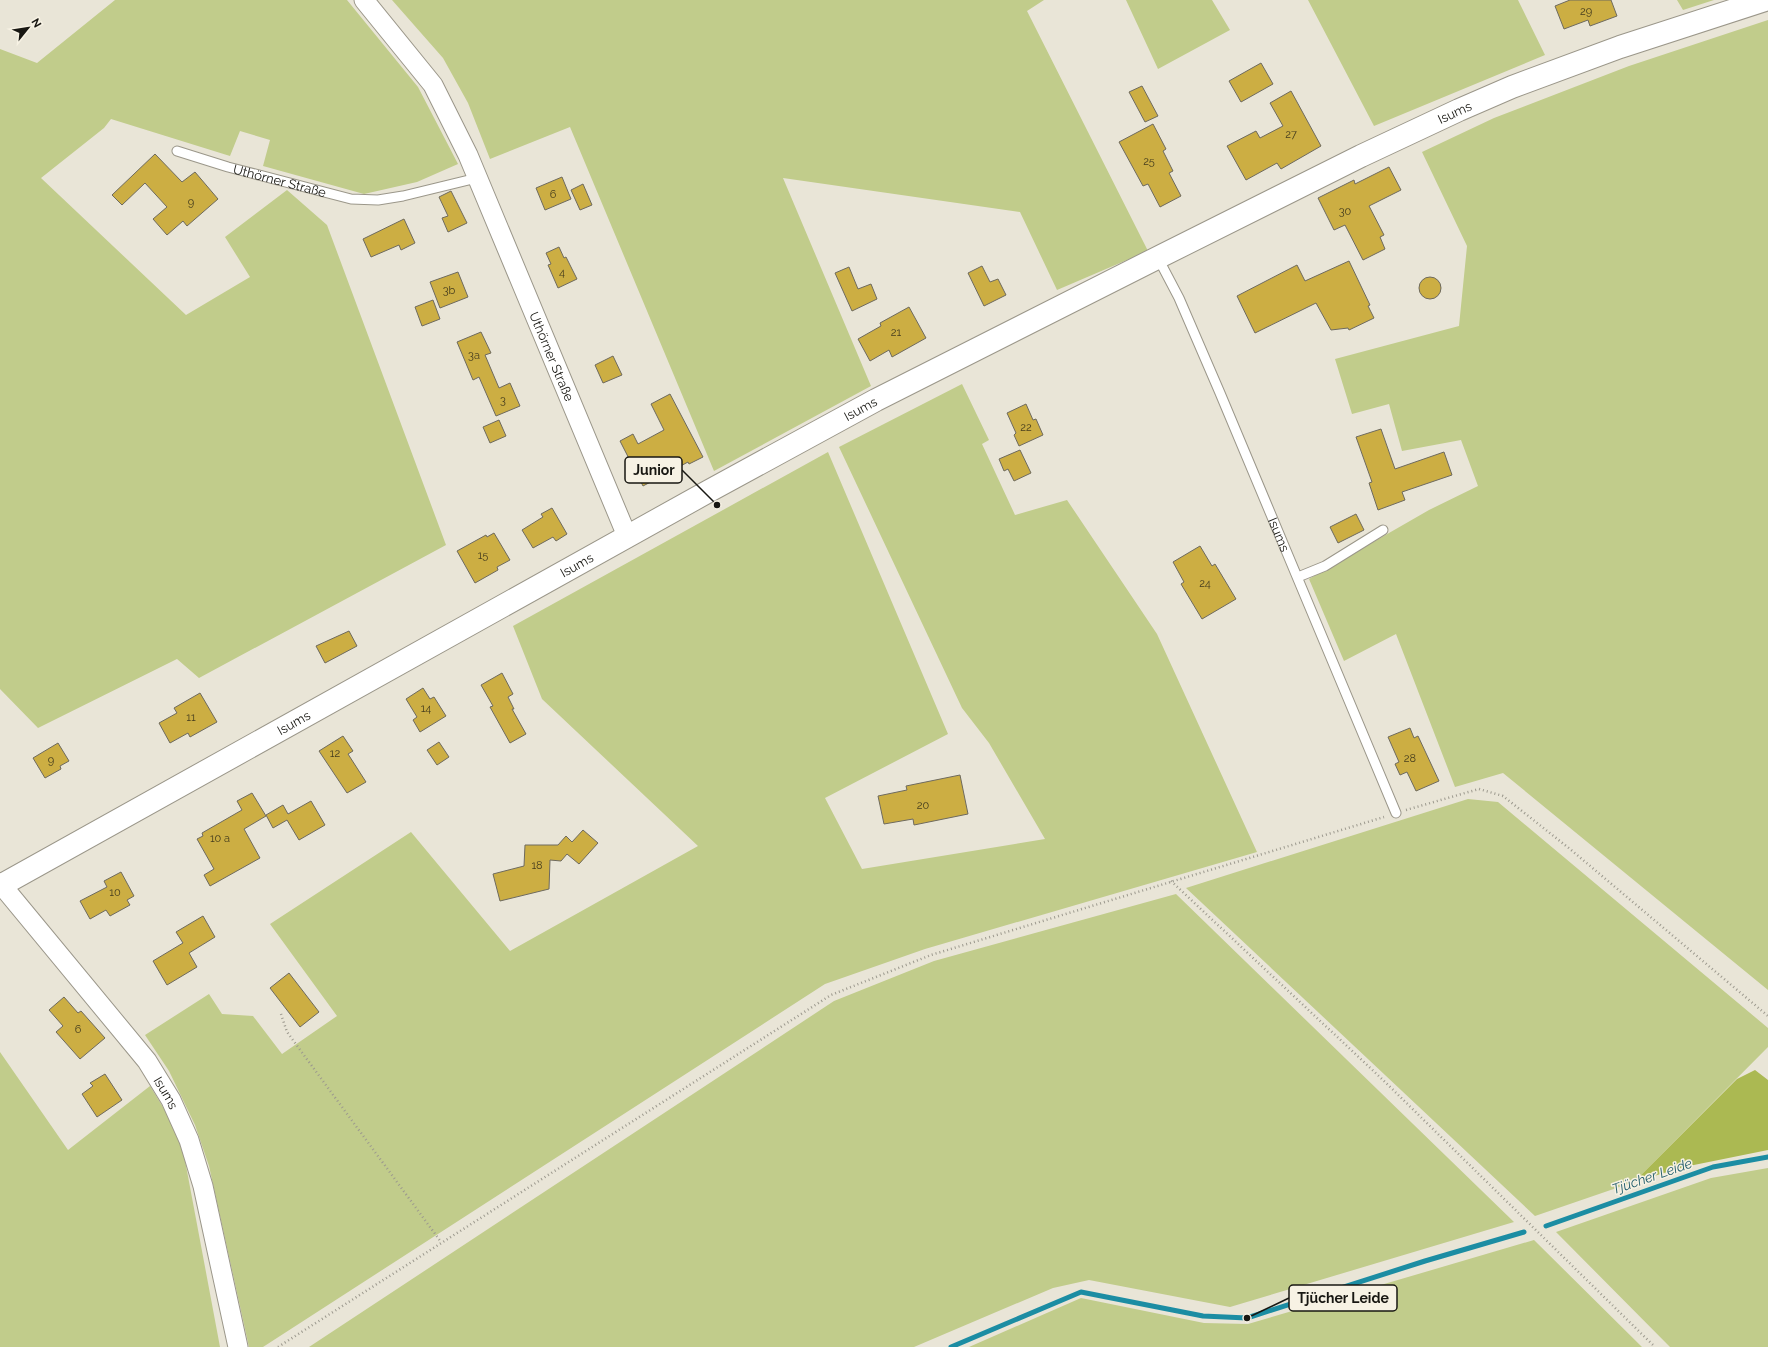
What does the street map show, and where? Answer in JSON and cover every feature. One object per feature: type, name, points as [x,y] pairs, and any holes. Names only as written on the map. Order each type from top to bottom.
[{"type":"main road","name":"Isums","points":[[1,885],[626,536],[876,400],[1158,257],[1361,156],[1505,90],[1620,47],[1765,0]]},
{"type":"street","name":"Uthörner Straße","points":[[364,0],[433,85],[477,178],[626,536]]},
{"type":"street","name":"Isums","points":[[1,885],[148,1061],[171,1100],[189,1140],[203,1186],[238,1347]]},
{"type":"lane","name":"Uthörner Straße","points":[[177,151],[228,167],[351,199],[378,200],[403,196],[477,178]]},
{"type":"lane","name":"Isums","points":[[1158,257],[1179,298],[1211,371],[1396,813]]},
{"type":"lane","points":[[1298,577],[1325,566],[1383,530]]},
{"type":"path","points":[[278,1347],[831,995],[931,955],[1479,788],[1503,796],[1570,849],[1768,1016]]},
{"type":"path","points":[[1171,881],[1381,1078],[1655,1347]]},
{"type":"path","points":[[281,1014],[287,1032],[441,1242]]},
{"type":"green space","points":[[115,0],[347,0],[418,87],[458,164],[417,182],[364,194],[263,166],[270,140],[240,131],[230,156],[111,119],[104,128],[41,178],[186,315],[250,277],[225,237],[287,190],[327,225],[446,545],[199,678],[177,659],[38,728],[0,689],[0,49],[37,63]]},
{"type":"green space","points":[[392,0],[1044,0],[1027,11],[1148,251],[1057,290],[1020,212],[783,178],[871,386],[714,471],[570,127],[490,159],[468,103],[443,58]]},
{"type":"green space","points":[[1126,0],[1212,0],[1230,30],[1158,69]]},
{"type":"green space","points":[[1308,0],[1518,0],[1545,55],[1374,126]]},
{"type":"green space","points":[[1677,0],[1714,0],[1683,10]]},
{"type":"green space","points":[[1768,20],[1768,990],[1503,773],[1455,787],[1396,634],[1344,661],[1309,579],[1429,510],[1478,486],[1461,440],[1402,451],[1389,404],[1352,414],[1335,359],[1459,326],[1467,246],[1422,152],[1494,118],[1629,66]]},
{"type":"green space","points":[[962,384],[989,440],[982,444],[1015,515],[1067,500],[1157,634],[1257,852],[925,949],[825,984],[263,1347],[249,1347],[209,1166],[195,1125],[169,1071],[145,1035],[209,994],[222,1014],[253,1016],[282,1054],[337,1016],[270,924],[411,832],[510,951],[698,846],[542,699],[513,626],[828,452],[948,734],[825,798],[862,869],[1045,839],[989,743],[962,708],[839,447]]},
{"type":"green space","points":[[1468,799],[1498,802],[1768,1028],[1768,1047],[1634,1182],[1535,1216],[1186,888]]},
{"type":"green space","points":[[1176,894],[1514,1222],[1230,1307],[1089,1280],[1053,1288],[914,1347],[309,1347],[834,1001],[934,961]]},
{"type":"green space","points":[[0,1052],[68,1150],[150,1086],[177,1130],[184,1155],[220,1347],[0,1347]]},
{"type":"green space","points":[[1755,1070],[1768,1080],[1768,1150],[1684,1167],[1634,1182],[1737,1079]]},
{"type":"green space","points":[[1768,1168],[1768,1347],[1670,1347],[1556,1232],[1711,1178]]},
{"type":"green space","points":[[1534,1240],[1642,1347],[969,1347],[1081,1298],[1204,1323],[1248,1324]]},
{"type":"building","points":[[1570,0],[1611,0],[1617,16],[1590,26],[1588,20],[1564,29],[1555,6]]},
{"type":"building","points":[[1261,63],[1273,84],[1241,102],[1229,81]]},
{"type":"building","points":[[1142,86],[1158,116],[1145,122],[1129,92]]},
{"type":"building","points":[[1291,91],[1321,146],[1281,169],[1277,163],[1246,180],[1227,146],[1256,131],[1260,138],[1283,126],[1270,103]]},
{"type":"building","points":[[1153,124],[1166,149],[1163,151],[1173,171],[1169,173],[1181,196],[1160,207],[1148,184],[1143,186],[1119,142]]},
{"type":"building","points":[[155,154],[182,182],[195,172],[218,199],[187,226],[183,221],[167,235],[153,219],[167,207],[145,183],[122,205],[112,195]]},
{"type":"building","points":[[1389,167],[1401,190],[1369,206],[1384,235],[1380,237],[1385,249],[1363,260],[1345,225],[1334,230],[1318,198],[1354,180],[1355,184]]},
{"type":"building","points":[[562,177],[571,199],[545,210],[536,188]]},
{"type":"building","points":[[583,184],[592,205],[580,210],[571,190]]},
{"type":"building","points":[[451,191],[467,223],[448,232],[442,218],[448,216],[439,197]]},
{"type":"building","points":[[404,219],[415,243],[401,250],[399,245],[371,257],[363,239]]},
{"type":"building","points":[[559,247],[577,279],[558,288],[548,265],[551,264],[546,253]]},
{"type":"building","points":[[1349,261],[1370,305],[1368,306],[1374,318],[1349,330],[1348,328],[1331,330],[1316,303],[1255,333],[1237,296],[1297,265],[1305,281]]},
{"type":"building","points":[[982,266],[990,282],[998,279],[1006,295],[984,306],[968,273]]},
{"type":"building","points":[[849,267],[858,289],[871,284],[877,299],[852,311],[835,273]]},
{"type":"building","points":[[458,272],[468,297],[440,308],[430,282]]},
{"type":"building","points":[[1430,277],[1438,280],[1441,288],[1438,296],[1430,299],[1422,296],[1419,288],[1422,280]]},
{"type":"building","points":[[433,300],[440,319],[422,326],[415,307]]},
{"type":"building","points":[[909,307],[926,338],[892,357],[889,350],[870,361],[858,339],[881,326],[880,323]]},
{"type":"building","points":[[481,332],[491,353],[485,355],[499,388],[510,383],[520,406],[496,416],[479,377],[473,380],[457,342]]},
{"type":"building","points":[[613,356],[622,375],[603,383],[595,365]]},
{"type":"building","points":[[670,394],[703,457],[689,464],[688,462],[643,486],[620,441],[633,434],[638,444],[664,430],[651,404]]},
{"type":"building","points":[[1026,404],[1033,420],[1036,419],[1043,435],[1019,446],[1014,435],[1016,433],[1007,413]]},
{"type":"building","points":[[499,420],[506,436],[490,443],[483,427]]},
{"type":"building","points":[[1381,429],[1395,469],[1444,452],[1452,475],[1402,492],[1405,500],[1378,510],[1369,483],[1372,482],[1356,437]]},
{"type":"building","points":[[1020,450],[1031,473],[1014,481],[1008,469],[1004,471],[999,459]]},
{"type":"building","points":[[552,508],[567,534],[556,541],[553,537],[533,548],[522,530],[543,517],[541,514]]},
{"type":"building","points":[[1356,514],[1364,530],[1338,543],[1330,527]]},
{"type":"building","points":[[494,533],[510,560],[497,567],[498,570],[475,583],[457,551],[486,535],[487,537]]},
{"type":"building","points":[[1200,546],[1212,566],[1215,564],[1236,599],[1202,619],[1181,584],[1184,582],[1173,562]]},
{"type":"building","points":[[349,631],[357,646],[325,663],[316,646]]},
{"type":"building","points":[[502,673],[513,694],[508,697],[514,709],[512,709],[526,734],[510,743],[490,707],[493,706],[481,685]]},
{"type":"building","points":[[423,688],[430,699],[434,697],[446,716],[420,732],[413,720],[417,717],[406,699]]},
{"type":"building","points":[[200,693],[217,722],[190,737],[188,733],[170,743],[159,723],[177,713],[174,708]]},
{"type":"building","points":[[1410,728],[1414,738],[1418,736],[1439,781],[1416,791],[1407,772],[1400,775],[1395,764],[1399,762],[1388,737]]},
{"type":"building","points":[[343,736],[353,751],[348,754],[366,782],[347,793],[319,751]]},
{"type":"building","points":[[439,742],[449,757],[437,765],[427,750]]},
{"type":"building","points":[[58,743],[69,761],[60,766],[61,769],[45,778],[33,758]]},
{"type":"building","points":[[960,775],[968,814],[914,825],[913,819],[884,824],[878,796],[907,790],[906,786]]},
{"type":"building","points":[[252,793],[266,816],[244,829],[260,858],[210,886],[204,875],[214,869],[197,839],[203,836],[202,833],[242,810],[237,801]]},
{"type":"building","points":[[311,801],[325,825],[299,840],[287,820],[273,828],[266,815],[283,805],[288,814]]},
{"type":"building","points":[[583,830],[598,843],[579,864],[567,854],[561,861],[550,860],[549,889],[500,901],[493,874],[524,866],[525,845],[558,845],[566,836],[572,842]]},
{"type":"building","points":[[121,872],[134,896],[127,900],[130,905],[110,916],[106,910],[90,919],[80,901],[107,887],[104,881]]},
{"type":"building","points":[[203,916],[215,937],[189,953],[197,967],[167,985],[153,961],[183,943],[176,932]]},
{"type":"building","points":[[289,973],[319,1012],[300,1027],[270,988]]},
{"type":"building","points":[[64,997],[78,1013],[81,1011],[105,1038],[80,1059],[56,1032],[63,1026],[49,1010]]},
{"type":"building","points":[[105,1074],[122,1100],[97,1117],[82,1094],[93,1086],[90,1083]]},
{"type":"waterway","name":"Tjücher Leide","points":[[1546,1226],[1713,1167],[1768,1157]]},
{"type":"waterway","name":"Tjücher Leide","points":[[951,1347],[1081,1292],[1203,1316],[1247,1318],[1425,1261],[1524,1232]]},
{"type":"place","name":"Junior","points":[[717,505]]},
{"type":"place","name":"Tjücher Leide","points":[[1247,1318]]}]
